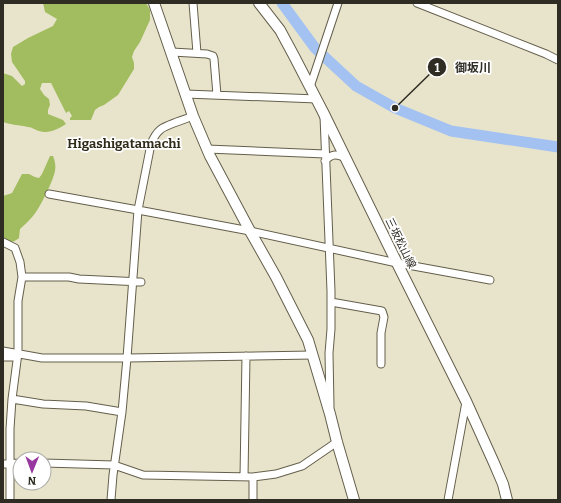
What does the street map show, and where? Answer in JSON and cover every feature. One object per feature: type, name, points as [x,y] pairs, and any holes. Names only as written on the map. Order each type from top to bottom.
[{"type":"main road","points":[[154,3],[193,116],[207,149],[308,340],[354,500]]},
{"type":"main road","name":"三坂松山線","points":[[259,3],[280,30],[324,112],[466,401],[503,484],[507,500]]},
{"type":"street","points":[[193,3],[197,53]]},
{"type":"street","points":[[310,87],[338,3]]},
{"type":"street","points":[[418,3],[558,60]]},
{"type":"street","points":[[172,52],[197,53],[213,56],[218,95]]},
{"type":"street","points":[[186,94],[317,99]]},
{"type":"street","points":[[324,112],[331,302],[329,353],[330,414]]},
{"type":"street","points":[[111,500],[137,282],[138,210],[152,144],[154,137],[159,130],[193,116]]},
{"type":"street","points":[[207,149],[325,158],[333,155],[339,155],[346,158]]},
{"type":"street","points":[[49,194],[250,231],[397,263],[490,280]]},
{"type":"street","points":[[3,242],[15,248],[20,262],[22,277],[18,301],[18,355],[6,464],[10,500]]},
{"type":"street","points":[[22,277],[69,277],[79,279],[137,282]]},
{"type":"street","points":[[331,302],[382,311],[384,317],[381,333],[381,364]]},
{"type":"street","points":[[3,351],[18,355],[42,358],[313,356]]},
{"type":"street","points":[[3,357],[18,355]]},
{"type":"street","points":[[244,477],[246,356]]},
{"type":"street","points":[[12,399],[43,404],[86,406],[122,412]]},
{"type":"street","points":[[448,500],[466,401]]},
{"type":"street","points":[[52,463],[114,465],[143,475],[253,477],[276,474],[302,466],[337,442]]},
{"type":"street","points":[[253,477],[253,500]]},
{"type":"green space","points":[[43,3],[146,3],[150,10],[150,20],[132,57],[134,69],[118,95],[95,110],[91,120],[70,120],[72,116],[69,111],[66,113],[51,83],[42,83],[40,89],[49,99],[50,105],[48,114],[63,120],[66,124],[57,129],[46,132],[3,122],[3,73],[12,76],[22,86],[25,84],[25,81],[12,62],[11,54],[13,47],[53,26],[57,19],[45,12]]},
{"type":"green space","points":[[50,156],[53,156],[54,158],[55,171],[49,188],[39,207],[20,229],[19,238],[11,242],[3,240],[3,196],[12,193],[22,174],[29,174],[39,178]]},
{"type":"waterway","points":[[282,3],[315,48],[356,86],[395,108],[451,131],[558,147]]},
{"type":"place","name":"御坂川","points":[[395,108]]},
{"type":"district","name":"Higashigatamachi","points":[[124,143]]}]
